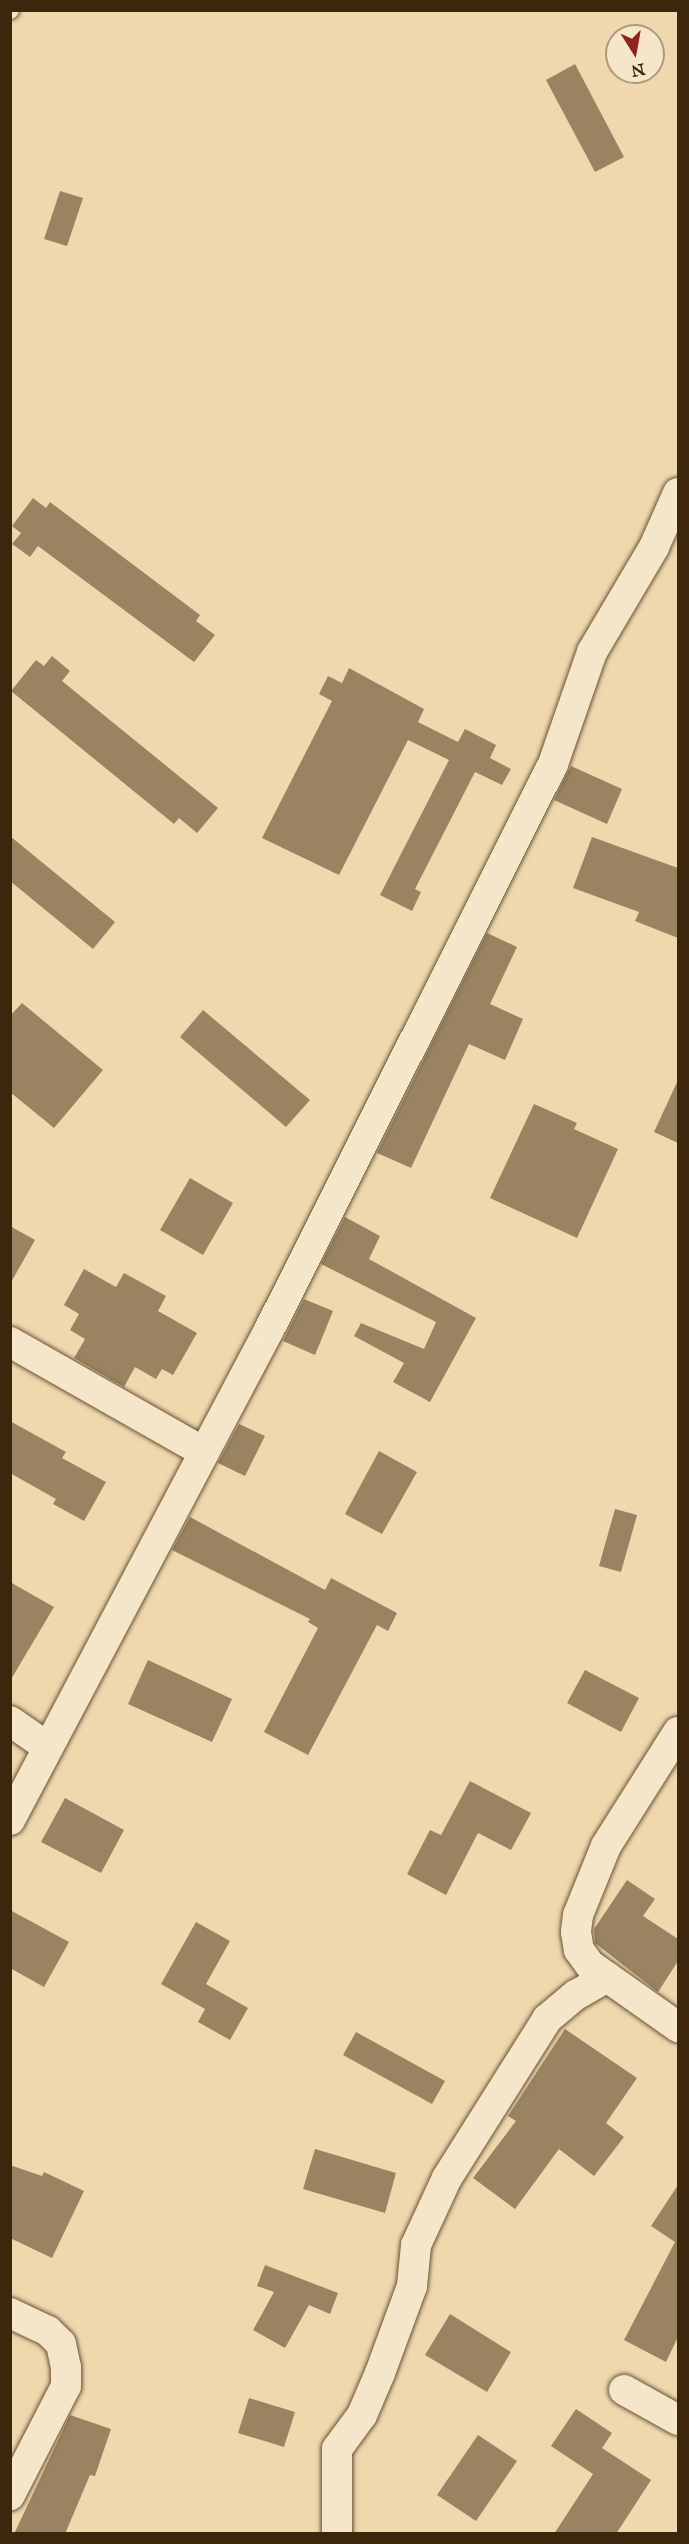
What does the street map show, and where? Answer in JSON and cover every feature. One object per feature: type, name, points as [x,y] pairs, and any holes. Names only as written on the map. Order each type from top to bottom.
[{"type":"street","points":[[10,1820],[46,1746],[204,1452],[553,764],[592,652],[654,547],[678,492]]},
{"type":"street","points":[[10,1342],[204,1452]]},
{"type":"street","points":[[10,1721],[46,1746]]},
{"type":"street","points":[[678,1732],[606,1846],[578,1915],[579,1950],[607,1977],[630,1989],[678,2027]]},
{"type":"street","points":[[337,2534],[337,2449],[362,2415],[380,2373],[412,2286],[416,2245],[447,2178],[547,2019],[576,1995],[607,1977]]},
{"type":"street","points":[[10,2313],[48,2331],[61,2344],[66,2367],[66,2386],[10,2495]]},
{"type":"street","points":[[624,2390],[678,2420]]},
{"type":"building","points":[[575,64],[624,157],[595,172],[546,80]]},
{"type":"building","points":[[60,191],[83,198],[67,246],[44,239]]},
{"type":"building","points":[[33,498],[46,508],[50,502],[200,615],[196,621],[215,635],[194,662],[38,546],[30,557],[12,544],[21,533],[12,526]]},
{"type":"building","points":[[52,656],[70,671],[62,681],[218,808],[197,833],[179,818],[174,824],[11,691],[36,660],[44,666]]},
{"type":"building","points":[[349,668],[424,709],[418,722],[458,742],[465,729],[496,745],[490,758],[511,769],[502,785],[475,772],[415,889],[421,892],[412,911],[380,895],[449,760],[408,740],[339,875],[262,838],[332,701],[319,694],[328,676],[342,683]]},
{"type":"building","points":[[571,766],[622,789],[607,824],[554,800]]},
{"type":"building","points":[[10,836],[115,922],[93,949],[10,881]]},
{"type":"building","points":[[592,837],[678,868],[678,938],[635,921],[639,912],[573,888]]},
{"type":"building","points":[[487,933],[517,947],[490,1004],[523,1019],[505,1060],[469,1044],[411,1168],[377,1153]]},
{"type":"building","points":[[22,1003],[103,1070],[54,1128],[10,1092],[10,1016]]},
{"type":"building","points":[[203,1010],[310,1100],[286,1127],[180,1037]]},
{"type":"building","points":[[678,1080],[678,1143],[654,1132]]},
{"type":"building","points":[[534,1104],[577,1123],[574,1129],[618,1149],[577,1238],[490,1198]]},
{"type":"building","points":[[190,1178],[233,1203],[203,1255],[160,1230]]},
{"type":"building","points":[[345,1217],[380,1236],[369,1259],[476,1318],[430,1402],[393,1382],[404,1363],[354,1336],[361,1323],[424,1349],[436,1322],[321,1264]]},
{"type":"building","points":[[10,1226],[35,1240],[10,1284]]},
{"type":"building","points":[[84,1269],[116,1287],[124,1273],[166,1296],[158,1311],[197,1333],[173,1375],[162,1369],[156,1379],[135,1367],[124,1387],[74,1358],[85,1339],[70,1330],[79,1314],[64,1305]]},
{"type":"building","points":[[304,1299],[333,1311],[315,1355],[283,1341]]},
{"type":"building","points":[[10,1421],[66,1452],[62,1458],[106,1482],[84,1521],[53,1504],[56,1499],[10,1473]]},
{"type":"building","points":[[239,1424],[265,1436],[245,1476],[218,1463]]},
{"type":"building","points":[[379,1451],[417,1472],[382,1534],[345,1514]]},
{"type":"building","points":[[615,1509],[637,1515],[621,1572],[599,1566]]},
{"type":"building","points":[[190,1517],[325,1590],[331,1578],[397,1613],[388,1631],[377,1625],[308,1755],[264,1732],[318,1628],[308,1622],[310,1619],[172,1550]]},
{"type":"building","points":[[10,1582],[54,1607],[10,1681]]},
{"type":"building","points":[[148,1660],[232,1699],[212,1742],[128,1704]]},
{"type":"building","points":[[585,1670],[639,1698],[621,1732],[567,1703]]},
{"type":"building","points":[[470,1781],[531,1813],[511,1850],[478,1833],[446,1895],[407,1874],[430,1830],[441,1835]]},
{"type":"building","points":[[65,1798],[124,1830],[101,1873],[41,1842]]},
{"type":"building","points":[[627,1880],[655,1899],[643,1916],[678,1939],[678,1961],[658,1992],[595,1943],[594,1929]]},
{"type":"building","points":[[10,1910],[69,1942],[44,1987],[10,1968]]},
{"type":"building","points":[[196,1922],[230,1941],[206,1984],[248,2008],[230,2040],[198,2022],[205,2009],[161,1984]]},
{"type":"building","points":[[565,2029],[637,2078],[606,2123],[624,2137],[594,2176],[559,2149],[515,2209],[473,2178],[516,2121],[508,2116]]},
{"type":"building","points":[[356,2032],[445,2081],[432,2104],[343,2055]]},
{"type":"building","points":[[315,2149],[396,2173],[385,2213],[303,2189]]},
{"type":"building","points":[[10,2165],[42,2176],[44,2172],[84,2191],[52,2258],[10,2238]]},
{"type":"building","points":[[678,2185],[678,2337],[666,2362],[624,2340],[675,2242],[651,2226]]},
{"type":"building","points":[[265,2265],[338,2293],[330,2314],[309,2305],[285,2348],[253,2330],[274,2292],[257,2286]]},
{"type":"building","points":[[450,2314],[511,2352],[487,2392],[425,2355]]},
{"type":"building","points":[[249,2398],[295,2412],[284,2447],[238,2433]]},
{"type":"building","points":[[576,2409],[612,2433],[602,2448],[651,2480],[616,2534],[554,2534],[593,2474],[551,2446]]},
{"type":"building","points":[[70,2415],[111,2429],[95,2476],[90,2475],[65,2534],[14,2534]]},
{"type":"building","points":[[478,2435],[517,2461],[476,2521],[437,2495]]}]
